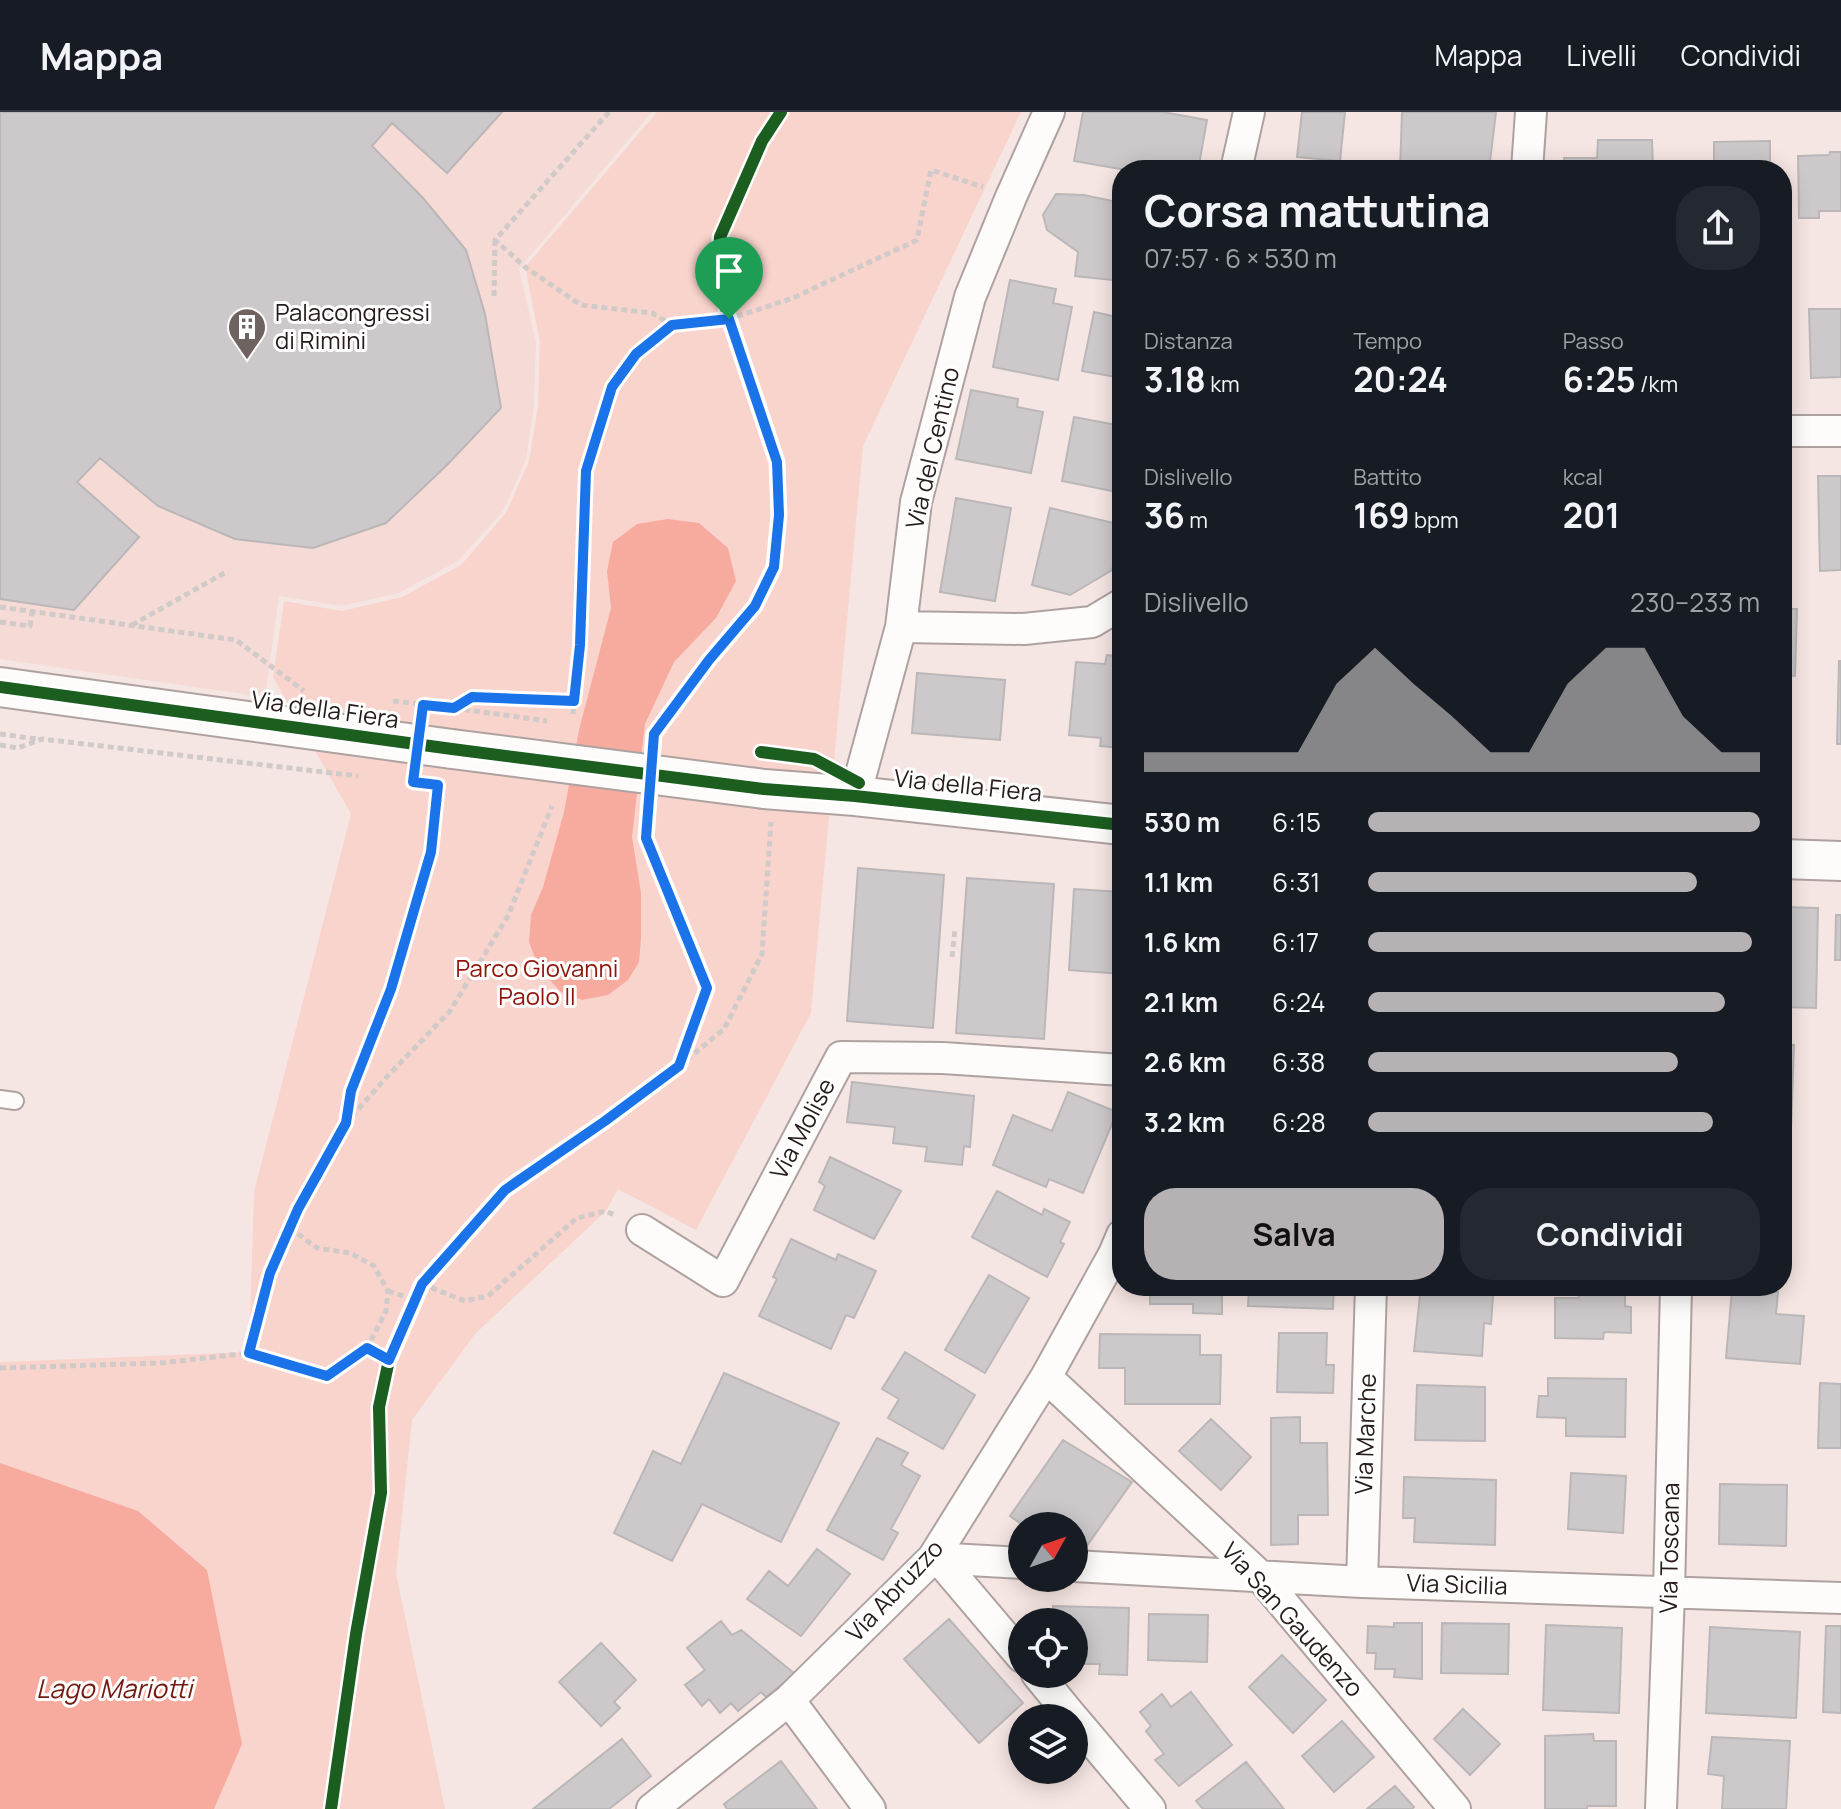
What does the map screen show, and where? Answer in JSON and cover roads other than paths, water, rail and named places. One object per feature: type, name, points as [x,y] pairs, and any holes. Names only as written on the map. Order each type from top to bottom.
[{"type":"street","name":"Via del Centino","points":[[855,796],[901,627],[916,502],[970,297],[1049,112]]},
{"type":"street","points":[[1238,160],[1249,112]]},
{"type":"street","points":[[1528,160],[1531,112]]},
{"type":"street","points":[[1792,431],[1841,431]]},
{"type":"street","points":[[901,627],[1024,629],[1092,622],[1112,610]]},
{"type":"street","name":"Via della Fiera","points":[[0,687],[435,747],[767,802],[855,796],[1112,824]]},
{"type":"street","points":[[1792,859],[1841,861]]},
{"type":"street","name":"Via Molise","points":[[642,1230],[723,1281],[841,1057],[943,1058],[1112,1069]]},
{"type":"street","name":"Via Abruzzo","points":[[652,1809],[789,1700],[936,1558],[1046,1377],[1112,1258]]},
{"type":"street","name":"Via Marche","points":[[1362,1582],[1371,1296]]},
{"type":"street","name":"Via Toscana","points":[[1661,1809],[1676,1296]]},
{"type":"street","name":"Via San Gaudenzo","points":[[1046,1377],[1260,1576],[1455,1809]]},
{"type":"street","points":[[936,1558],[1008,1562]]},
{"type":"street","points":[[936,1558],[1008,1641]]},
{"type":"street","name":"Via Sicilia","points":[[1088,1567],[1362,1582],[1841,1598]]},
{"type":"street","points":[[1049,1688],[1062,1704]]},
{"type":"street","points":[[789,1700],[870,1809]]},
{"type":"street","points":[[1088,1735],[1150,1809]]},
{"type":"water","points":[[668,519],[699,523],[728,548],[736,581],[716,618],[674,662],[645,724],[632,837],[641,893],[639,962],[628,980],[608,995],[582,1000],[561,992],[539,969],[529,942],[531,915],[543,887],[564,812],[579,730],[611,608],[607,571],[613,542],[637,524]]},
{"type":"water","name":"Lago Mariotti","points":[[0,1463],[138,1511],[207,1570],[242,1744],[214,1809],[0,1809]]},
{"type":"place","name":"Palacongressi di Rimini","points":[[247,361]]},
{"type":"park label","name":"Parco Giovanni Paolo II","points":[[537,983]]}]
